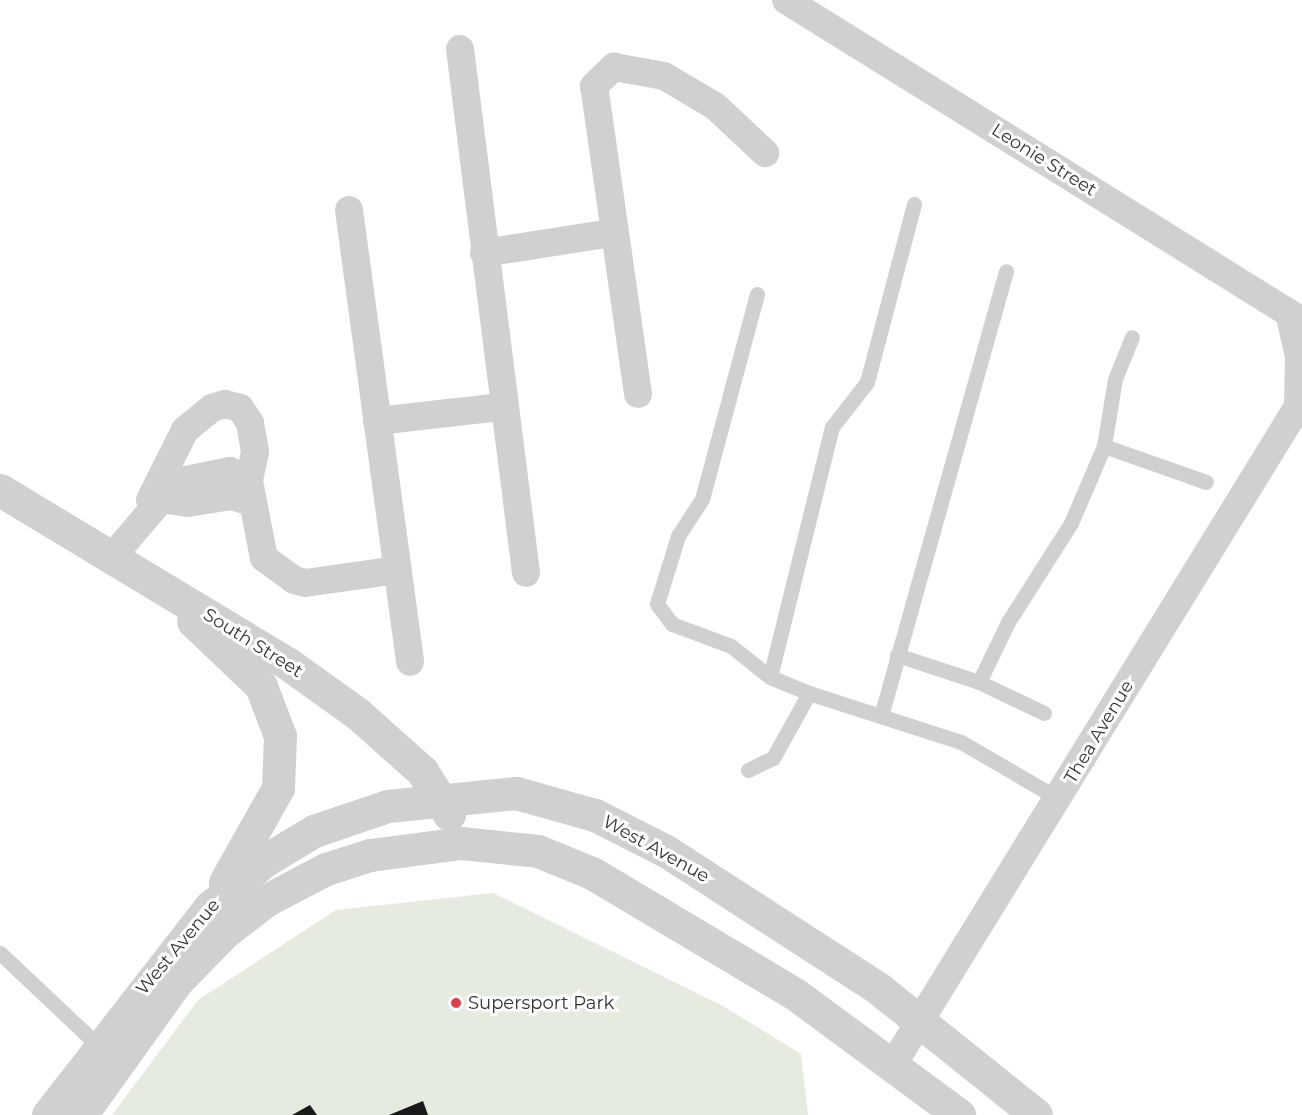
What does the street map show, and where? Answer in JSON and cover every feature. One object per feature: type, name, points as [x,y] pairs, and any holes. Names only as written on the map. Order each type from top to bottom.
[{"type":"street","name":"Leonie Street","points":[[786,0],[1295,317]]},
{"type":"street","points":[[460,49],[502,407],[526,573]]},
{"type":"street","points":[[638,394],[612,233],[594,86],[601,74],[625,66],[686,85],[744,129],[765,153]]},
{"type":"street","points":[[349,210],[410,662]]},
{"type":"street","points":[[484,254],[612,233]]},
{"type":"street","points":[[1295,317],[1300,403]]},
{"type":"street","name":"Thea Avenue","points":[[894,1063],[1059,799],[1300,403]]},
{"type":"street","points":[[377,421],[502,407]]},
{"type":"street","points":[[112,557],[153,508],[185,430],[212,408],[240,408],[250,423],[255,452],[251,492],[259,550],[298,582],[396,570]]},
{"type":"street","name":"South Street","points":[[0,490],[287,663],[358,714],[442,796],[461,843]]},
{"type":"street","points":[[153,508],[251,492]]},
{"type":"street","points":[[150,580],[261,686],[280,736],[278,788],[268,812],[210,907]]},
{"type":"street","name":"West Avenue","points":[[81,1115],[109,1055],[210,907],[264,861],[314,831],[388,806],[442,796],[516,793],[621,826],[740,898],[921,1020],[1036,1115]]},
{"type":"street","name":"West Avenue","points":[[48,1115],[109,1055],[196,959],[265,902],[326,869],[370,855],[461,843],[538,852],[592,873],[795,994],[894,1063],[959,1115]]},
{"type":"lane","points":[[770,676],[832,427],[867,382],[914,204]]},
{"type":"lane","points":[[881,716],[1006,271]]},
{"type":"lane","points":[[757,294],[702,499],[678,536],[657,604],[672,624],[731,646],[770,676],[809,693],[961,742],[1059,799]]},
{"type":"lane","points":[[979,682],[1008,622],[1071,523],[1104,446],[1115,380],[1132,337]]},
{"type":"lane","points":[[1104,446],[1206,482]]},
{"type":"lane","points":[[897,655],[979,682],[1044,713]]},
{"type":"lane","points":[[748,770],[773,758],[809,693]]},
{"type":"lane","points":[[0,953],[109,1055]]},
{"type":"shaded area","name":"Supersport Park","points":[[493,893],[723,1006],[801,1054],[808,1115],[112,1115],[198,1000],[336,910]]},
{"type":"building","points":[[423,1101],[428,1115],[389,1115]]},
{"type":"building","points":[[310,1105],[317,1115],[292,1115]]},
{"type":"place","name":"Supersport Park","points":[[456,1003]]}]
